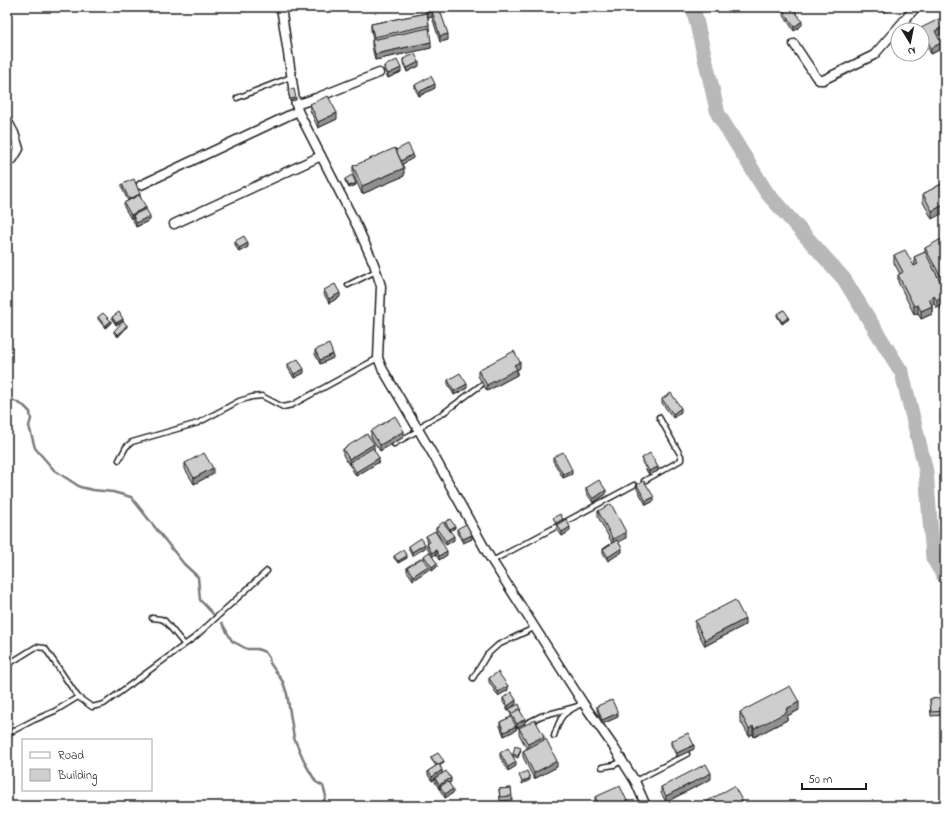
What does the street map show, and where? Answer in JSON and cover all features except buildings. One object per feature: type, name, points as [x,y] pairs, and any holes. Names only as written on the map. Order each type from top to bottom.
[{"type":"street","points":[[281,7],[297,108],[358,228],[376,270],[381,286],[378,358],[382,368],[419,430],[492,561],[534,628],[635,781],[646,806]]},
{"type":"street","points":[[794,44],[816,77],[819,80],[823,80],[874,55],[916,7]]},
{"type":"street","points":[[141,184],[316,98],[378,73]]},
{"type":"street","points":[[7,120],[14,133],[19,149],[13,158],[7,162]]},
{"type":"street","points":[[174,224],[321,156]]},
{"type":"lane","points":[[237,98],[291,77]]},
{"type":"lane","points":[[348,285],[376,270]]},
{"type":"lane","points":[[119,460],[126,448],[132,442],[198,423],[239,401],[262,396],[283,407],[292,405],[378,358]]},
{"type":"lane","points":[[394,444],[419,430],[424,423],[442,414],[481,385]]},
{"type":"lane","points":[[644,481],[681,460],[681,456],[659,417]]},
{"type":"lane","points":[[492,561],[634,485]]},
{"type":"lane","points":[[7,666],[36,647],[45,648],[78,697],[92,707],[104,704],[184,644],[235,601],[267,571]]},
{"type":"lane","points":[[152,618],[165,621],[184,644]]},
{"type":"lane","points":[[473,678],[487,655],[498,645],[534,628]]},
{"type":"lane","points":[[9,733],[55,711],[78,697]]},
{"type":"lane","points":[[554,736],[559,719],[566,712],[583,703]]},
{"type":"lane","points":[[527,723],[541,716],[575,707]]},
{"type":"lane","points":[[635,781],[687,754]]},
{"type":"lane","points":[[602,767],[614,765],[622,761]]},
{"type":"waterway","points":[[693,7],[718,114],[767,193],[844,279],[902,373],[926,471],[933,558],[945,578]]},
{"type":"waterway","points":[[7,397],[24,406],[30,412],[31,419],[29,426],[35,448],[54,470],[80,487],[113,492],[131,497],[184,564],[198,577],[200,600],[215,616]]},
{"type":"waterway","points":[[222,623],[232,641],[247,649],[257,649],[265,652],[270,663],[283,682],[287,694],[294,738],[306,765],[316,782],[323,786],[326,796],[321,806]]}]
